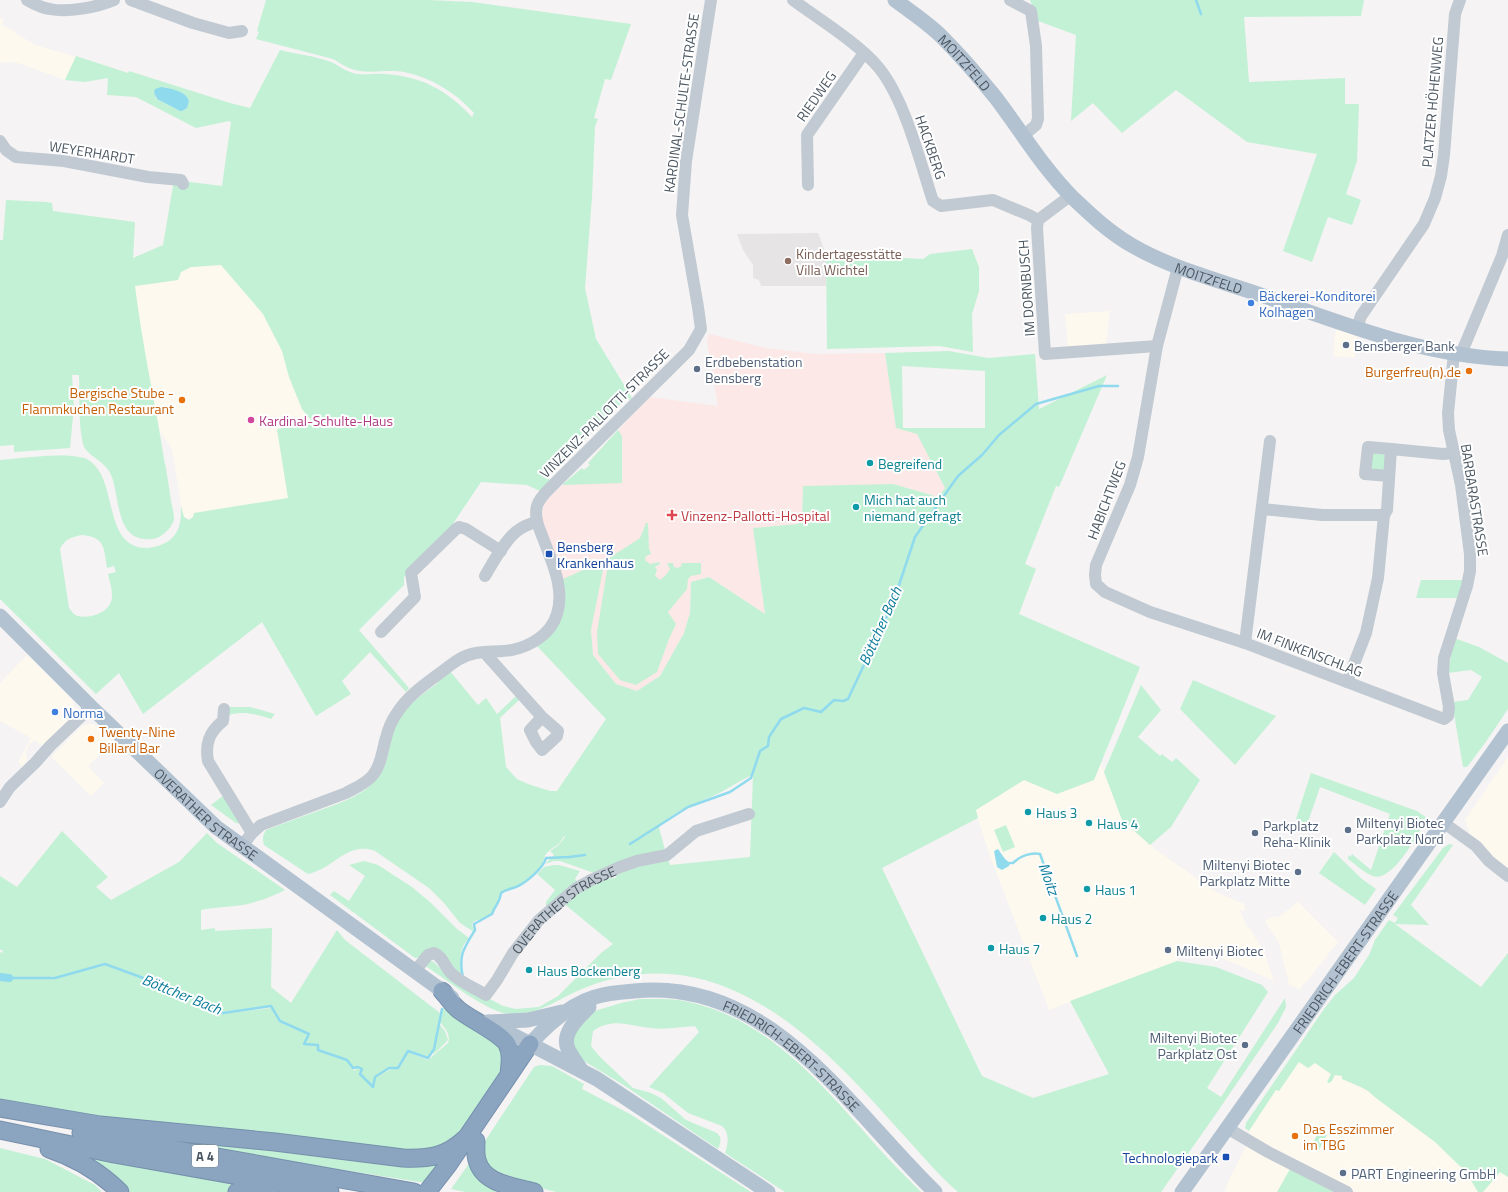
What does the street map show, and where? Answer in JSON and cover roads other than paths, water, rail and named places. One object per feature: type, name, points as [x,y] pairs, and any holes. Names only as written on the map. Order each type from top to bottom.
[{"type":"highway","points":[[442,991],[457,1009],[496,1034],[506,1043],[510,1051],[511,1060],[509,1076]]},
{"type":"highway","points":[[439,1192],[509,1076],[535,1047]]},
{"type":"highway","points":[[427,1192],[471,1140],[535,1047]]},
{"type":"highway","points":[[0,1108],[100,1125],[275,1142],[403,1158],[422,1159],[440,1155],[471,1140]]},
{"type":"highway","name":"A 4","points":[[0,1116],[127,1142],[413,1192]]},
{"type":"highway","points":[[0,1131],[72,1158],[104,1178],[120,1192]]},
{"type":"highway","name":"A 4","points":[[0,1131],[114,1154],[330,1192]]},
{"type":"highway","points":[[471,1140],[476,1158],[485,1175],[500,1183],[534,1192]]},
{"type":"highway","points":[[237,1192],[260,1188],[292,1192]]},
{"type":"main road","name":"MOITZFELD","points":[[895,0],[941,36],[990,92],[1070,196],[1102,226],[1117,236],[1155,258],[1178,267],[1356,328],[1406,343],[1457,354],[1508,359]]},
{"type":"main road","name":"OVERATHER STRASSE","points":[[0,616],[91,707],[216,827],[442,991],[488,1022],[581,1070],[613,1089],[768,1192]]},
{"type":"main road","name":"FRIEDRICH-EBERT-STRASSE","points":[[1182,1192],[1508,731]]},
{"type":"main road","name":"FRIEDRICH-EBERT-STRASSE","points":[[565,1012],[572,1007],[597,996],[658,989],[694,993],[720,1001],[758,1020],[786,1040],[822,1072],[935,1192]]},
{"type":"main road","points":[[535,1047],[577,1013],[613,994]]},
{"type":"main road","points":[[581,1070],[567,1048],[566,1038],[572,1026],[588,1007]]},
{"type":"main road","points":[[488,1022],[528,1020],[565,1012]]},
{"type":"main road","points":[[535,1047],[542,1031],[565,1012]]},
{"type":"street","points":[[27,0],[50,9],[62,10],[93,6],[114,0]]},
{"type":"street","points":[[131,0],[193,23],[229,33],[242,32]]},
{"type":"street","name":"KARDINAL-SCHULTE-STRASSE","points":[[701,329],[682,215],[686,161],[711,0]]},
{"type":"street","name":"HACKBERG","points":[[793,0],[864,53],[879,69],[895,93],[909,128],[933,201],[941,206],[993,200],[1029,214],[1038,220]]},
{"type":"street","points":[[1010,0],[1031,11],[1036,46],[1038,119],[1036,125],[1023,136]]},
{"type":"street","name":"PLATZER HÖHENWEG","points":[[1356,328],[1361,316],[1424,224],[1441,176],[1444,155],[1454,14],[1460,0]]},
{"type":"street","name":"RIEDWEG","points":[[808,185],[807,135],[864,53]]},
{"type":"street","name":"WEYERHARDT","points":[[0,141],[6,150],[16,157],[64,161],[148,177],[181,180],[183,184]]},
{"type":"street","points":[[1038,220],[1070,196]]},
{"type":"street","name":"IM DORNBUSCH","points":[[1038,220],[1037,228],[1045,354],[1157,346]]},
{"type":"street","name":"BARBARASTRASSE","points":[[1446,718],[1448,714],[1448,707],[1443,673],[1444,658],[1467,586],[1470,571],[1470,554],[1461,486],[1453,453],[1448,413],[1457,354],[1502,256],[1508,235]]},
{"type":"street","name":"HABICHTWEG","points":[[1178,267],[1157,346],[1136,464],[1130,485],[1096,565],[1096,584],[1105,592],[1150,612],[1245,643]]},
{"type":"street","name":"VINZENZ-PALLOTTI-STRASSE","points":[[242,846],[252,833],[261,825],[329,800],[359,787],[374,775],[381,758],[386,736],[397,712],[408,698],[452,663],[474,653],[511,650],[532,644],[548,630],[557,616],[560,602],[560,591],[537,521],[537,506],[544,494],[689,350],[701,329]]},
{"type":"street","name":"IM FINKENSCHLAG","points":[[1270,441],[1245,643],[1434,716],[1446,718]]},
{"type":"street","points":[[1389,476],[1365,474],[1368,447],[1443,454],[1453,453]]},
{"type":"street","points":[[1347,682],[1366,633],[1378,578],[1386,512],[1391,449]]},
{"type":"street","points":[[1262,509],[1322,515],[1386,512]]},
{"type":"street","points":[[485,576],[510,538],[519,529],[537,521]]},
{"type":"street","points":[[381,632],[415,597],[411,573],[456,529],[459,527],[466,529],[501,551]]},
{"type":"street","points":[[484,652],[542,717]]},
{"type":"street","points":[[0,802],[10,787],[35,764],[50,746],[91,707]]},
{"type":"street","points":[[224,709],[223,721],[216,726],[207,742],[206,751],[208,762],[252,833]]},
{"type":"street","name":"OVERATHER STRASSE","points":[[415,971],[428,955],[434,953],[440,956],[450,972],[457,978],[486,995],[513,953],[539,920],[574,889],[620,867],[637,861],[667,855],[696,831],[749,814]]},
{"type":"street","points":[[1444,823],[1473,844],[1489,861],[1508,876]]},
{"type":"street","points":[[1227,1128],[1273,1154],[1347,1192]]},
{"type":"water","points":[[161,87],[173,89],[185,95],[189,101],[187,108],[180,111],[157,99],[154,92],[155,89]]},
{"type":"water","points":[[998,849],[1010,863],[1009,866],[1002,870],[997,867],[994,851]]},
{"type":"waterway","points":[[1196,0],[1201,14]]},
{"type":"waterway","name":"Böttcher Bach","points":[[630,844],[688,807],[730,792],[751,778],[760,751],[768,746],[769,737],[781,719],[804,708],[821,712],[834,700],[843,701],[848,699],[893,603],[915,537],[958,476],[982,455],[999,435],[1036,404],[1099,386],[1118,386]]},
{"type":"waterway","name":"Moitz","points":[[1010,863],[1013,863],[1026,855],[1040,854],[1077,956]]},
{"type":"waterway","name":"Böttcher Bach","points":[[463,978],[461,963],[463,952],[475,930],[474,924],[492,914],[500,899],[501,893],[526,881],[539,870],[546,858],[585,855]]},
{"type":"waterway","name":"Böttcher Bach","points":[[0,980],[9,978],[55,978],[105,964],[176,990],[223,1013],[271,1006],[280,1021],[309,1034],[304,1044],[318,1045],[318,1050],[347,1060],[353,1068],[358,1067],[362,1069],[360,1074],[373,1087],[375,1077],[389,1068],[398,1068],[408,1051],[428,1058],[434,1049],[442,1009]]},
{"type":"waterway","name":"Böttcher Bach","points":[[0,977],[9,978]]},
{"type":"place","name":"Kindertagesstätte Villa Wichtel","points":[[788,261]]},
{"type":"place","name":"Bäckerei-Konditorei Kolhagen","points":[[1251,303]]},
{"type":"place","name":"Bensberger Bank","points":[[1346,345]]},
{"type":"place","name":"Erdbebenstation Bensberg","points":[[697,369]]},
{"type":"place","name":"Burgerfreu(n).de","points":[[1469,371]]},
{"type":"place","name":"Bergische Stube - Flammkuchen Restaurant","points":[[182,400]]},
{"type":"place","name":"Kardinal-Schulte-Haus","points":[[251,420]]},
{"type":"place","name":"Begreifend","points":[[870,463]]},
{"type":"place","name":"Mich hat auch niemand gefragt","points":[[856,507]]},
{"type":"place","name":"Vinzenz-Pallotti-Hospital","points":[[672,515]]},
{"type":"place","name":"Bensberg Krankenhaus","points":[[549,554]]},
{"type":"place","name":"Norma","points":[[55,712]]},
{"type":"place","name":"Twenty-Nine Billard Bar","points":[[91,739]]},
{"type":"place","name":"Haus 3","points":[[1028,812]]},
{"type":"place","name":"Haus 4","points":[[1089,823]]},
{"type":"place","name":"Miltenyi Biotec Parkplatz Nord","points":[[1348,830]]},
{"type":"place","name":"Parkplatz Reha-Klinik","points":[[1255,833]]},
{"type":"place","name":"Miltenyi Biotec Parkplatz Mitte","points":[[1298,872]]},
{"type":"place","name":"Haus 1","points":[[1087,889]]},
{"type":"place","name":"Haus 2","points":[[1043,918]]},
{"type":"place","name":"Haus 7","points":[[991,948]]},
{"type":"place","name":"Miltenyi Biotec","points":[[1168,950]]},
{"type":"place","name":"Haus Bockenberg","points":[[529,970]]},
{"type":"place","name":"Miltenyi Biotec Parkplatz Ost","points":[[1245,1045]]},
{"type":"place","name":"Das Esszimmer im TBG","points":[[1295,1136]]},
{"type":"place","name":"Technologiepark","points":[[1226,1157]]},
{"type":"place","name":"PART Engineering GmbH","points":[[1343,1173]]}]
